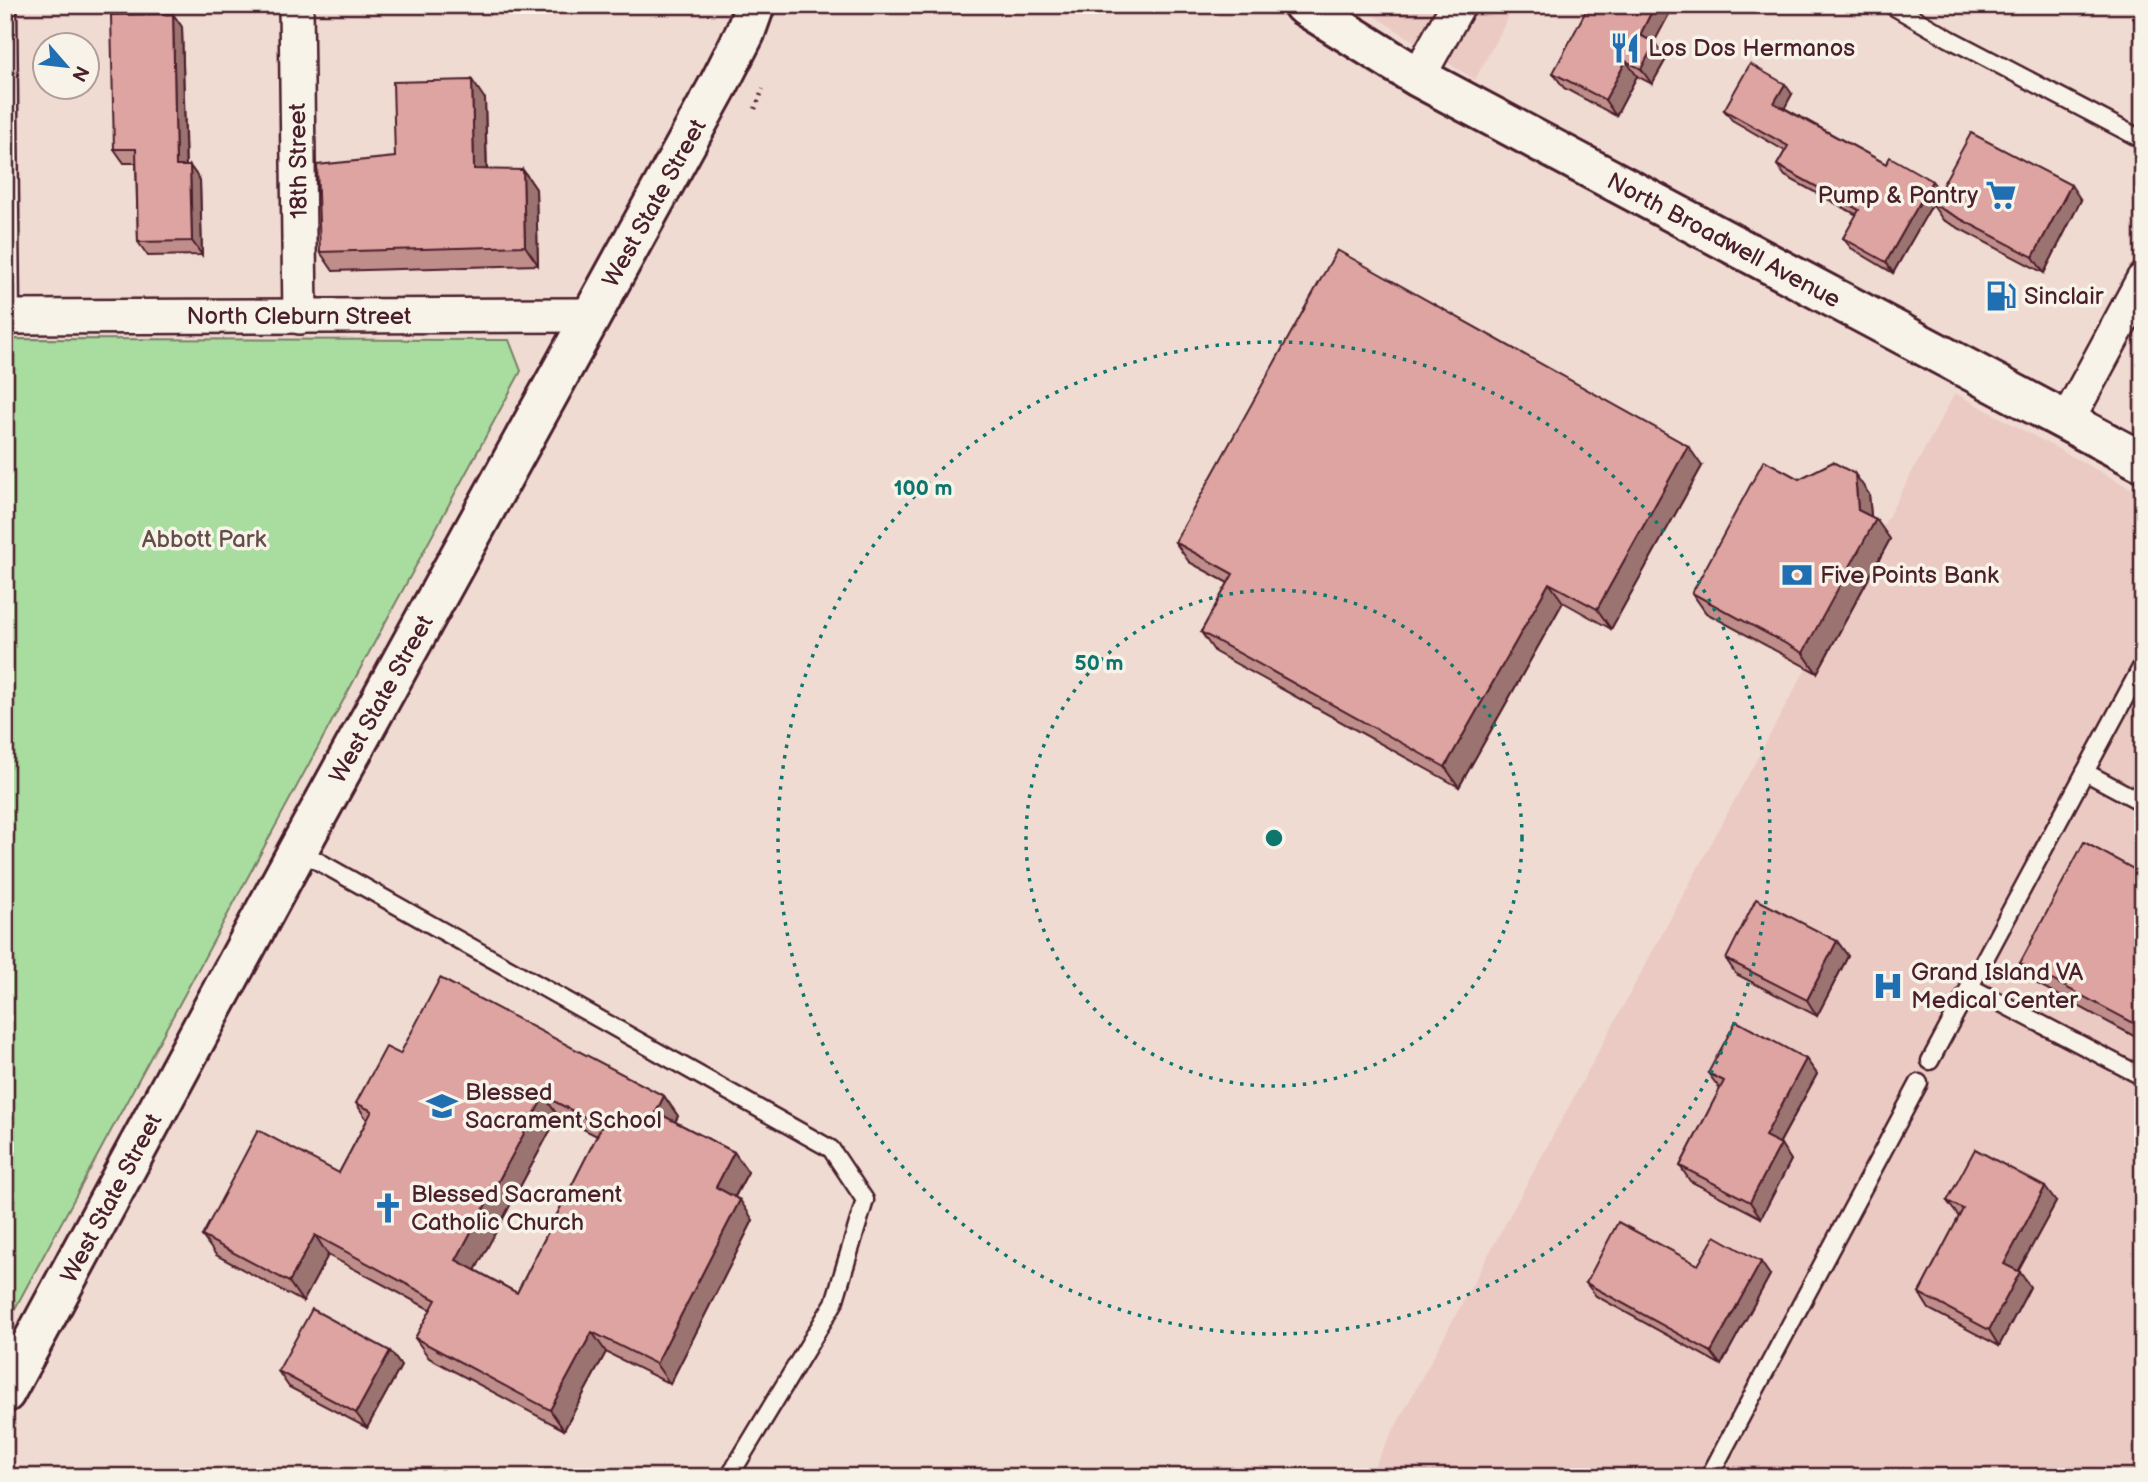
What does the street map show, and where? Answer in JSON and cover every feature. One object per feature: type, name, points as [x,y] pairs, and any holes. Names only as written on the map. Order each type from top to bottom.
[{"type":"street","name":"18th Street","points":[[296,5],[300,317]]},
{"type":"street","name":"West State Street","points":[[5,1393],[17,1349],[298,850],[593,315],[719,84],[745,33],[755,5]]},
{"type":"street","points":[[1418,77],[1458,5]]},
{"type":"street","name":"North Broadwell Avenue","points":[[1299,7],[1418,77],[2143,462]]},
{"type":"street","points":[[2067,421],[2143,280]]},
{"type":"street","name":"North Cleburn Street","points":[[8,317],[593,315]]},
{"type":"lane","points":[[8,5],[8,317]]},
{"type":"lane","points":[[1891,5],[1950,39],[2143,140]]},
{"type":"lane","points":[[1930,1062],[2143,663]]},
{"type":"lane","points":[[2085,772],[2143,803]]},
{"type":"lane","points":[[298,850],[831,1149],[865,1200],[834,1303],[729,1477]]},
{"type":"lane","points":[[1970,987],[2143,1077]]},
{"type":"lane","points":[[1709,1477],[1919,1083]]},
{"type":"path","points":[[755,110],[764,89]]},
{"type":"shaded area","points":[[1357,5],[1515,5],[1475,80]]},
{"type":"shaded area","name":"Grand Island VA Medical Center","points":[[1955,393],[2143,495],[2143,1477],[1368,1477]]},
{"type":"green space","name":"Abbott Park","points":[[5,339],[509,340],[521,371],[5,1327]]},
{"type":"building","points":[[1589,5],[1655,5],[1640,35],[1655,43],[1641,69],[1626,61],[1605,100],[1553,73]]},
{"type":"building","points":[[2140,5],[2143,5],[2143,23],[2133,18]]},
{"type":"building","points":[[173,14],[176,166],[190,166],[192,241],[138,242],[136,149],[114,149],[111,15]]},
{"type":"building","points":[[1750,64],[1785,84],[1774,103],[1886,164],[1890,157],[1932,181],[1886,262],[1843,238],[1859,210],[1777,165],[1788,146],[1724,110]]},
{"type":"building","points":[[472,80],[474,169],[523,170],[525,246],[320,252],[317,165],[395,157],[393,82]]},
{"type":"building","points":[[1971,133],[2071,185],[2033,257],[1932,204]]},
{"type":"building","points":[[1337,250],[1688,446],[1597,609],[1549,583],[1445,767],[1201,632],[1233,574],[1175,542]]},
{"type":"building","points":[[1764,460],[1799,479],[1833,462],[1855,474],[1858,510],[1876,519],[1803,653],[1692,593]]},
{"type":"building","points":[[2084,842],[2143,874],[2143,1028],[2020,963]]},
{"type":"building","points":[[1756,899],[1837,941],[1807,1000],[1726,959]]},
{"type":"building","points":[[440,978],[664,1096],[656,1112],[734,1152],[716,1187],[740,1200],[656,1364],[592,1332],[550,1410],[415,1338],[436,1300],[315,1235],[289,1282],[202,1236],[258,1130],[339,1173],[372,1111],[356,1103],[386,1047],[400,1054]],"holes":[[[544,1096],[602,1126],[517,1293],[456,1260]]]},
{"type":"building","points":[[1736,1021],[1806,1059],[1765,1136],[1781,1144],[1750,1202],[1680,1166],[1724,1081],[1708,1073]]},
{"type":"building","points":[[1975,1149],[2045,1187],[2004,1264],[2020,1272],[1989,1330],[1919,1293],[1963,1209],[1947,1201]]},
{"type":"building","points":[[1618,1222],[1698,1265],[1715,1236],[1761,1262],[1711,1352],[1586,1283]]},
{"type":"building","points":[[312,1309],[390,1351],[356,1413],[278,1371]]},
{"type":"place","name":"Los Dos Hermanos","points":[[1625,48]]},
{"type":"place","name":"Pump & Pantry","points":[[2001,195]]},
{"type":"place","name":"Sinclair","points":[[2001,296]]},
{"type":"place","name":"Five Points Bank","points":[[1797,575]]},
{"type":"place","name":"Grand Island VA Medical Center","points":[[1888,986]]},
{"type":"place","name":"Blessed Sacrament School","points":[[442,1106]]},
{"type":"place","name":"Blessed Sacrament Catholic Church","points":[[388,1208]]}]
